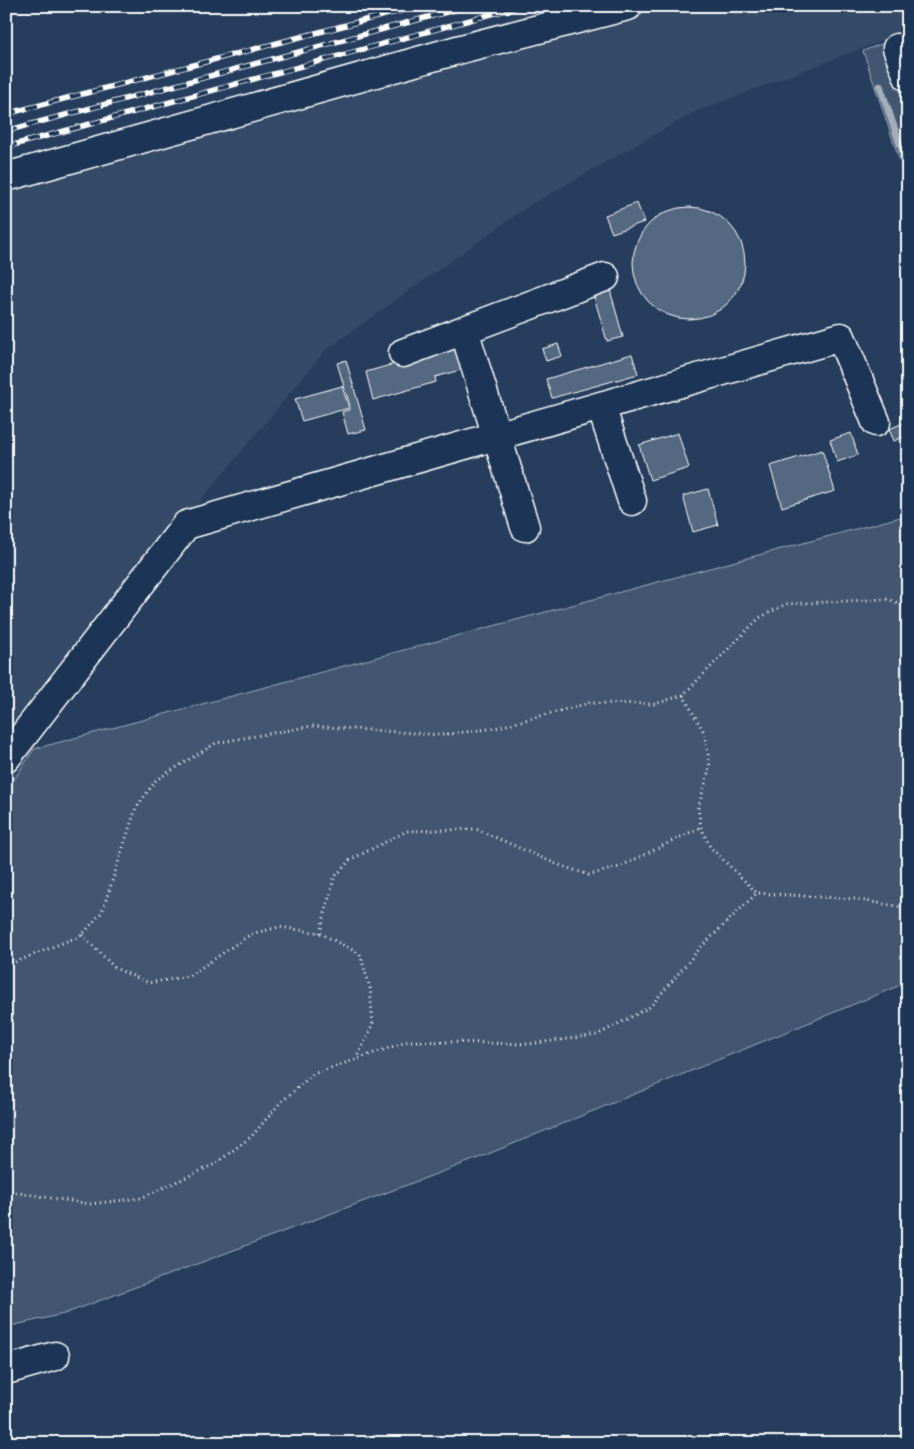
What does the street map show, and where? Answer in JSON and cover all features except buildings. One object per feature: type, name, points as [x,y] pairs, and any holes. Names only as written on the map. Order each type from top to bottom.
[{"type":"street","points":[[6,177],[461,49],[628,6]]},
{"type":"street","points":[[897,48],[908,77]]},
{"type":"street","points":[[403,353],[605,277]]},
{"type":"street","points":[[464,330],[525,527]]},
{"type":"street","points":[[6,758],[186,525],[841,337],[876,422]]},
{"type":"street","points":[[601,406],[632,501]]},
{"type":"street","points":[[6,1370],[55,1356]]},
{"type":"path","points":[[6,966],[82,935],[102,912],[136,808],[156,780],[216,743],[312,726],[442,734],[495,728],[589,704],[655,704],[683,694],[759,618],[786,604],[888,599],[908,607]]},
{"type":"path","points":[[683,694],[705,734],[710,767],[698,808],[701,826],[710,848],[757,893],[854,899],[908,908]]},
{"type":"path","points":[[320,933],[334,878],[350,860],[407,831],[476,829],[556,864],[589,875],[619,866],[701,826]]},
{"type":"path","points":[[6,1191],[90,1204],[141,1198],[215,1164],[251,1137],[280,1102],[313,1074],[409,1041],[529,1044],[597,1035],[650,1007],[700,948],[757,893]]},
{"type":"path","points":[[82,935],[115,968],[149,983],[188,976],[251,934],[279,927],[320,933],[360,954],[370,988],[373,1025],[357,1058]]},
{"type":"shaded area","points":[[555,6],[908,6],[908,31],[695,112],[527,207],[326,350],[114,605],[34,749],[6,792],[6,160]]},
{"type":"shaded area","points":[[908,34],[908,185],[863,51]]},
{"type":"shaded area","points":[[908,515],[908,982],[476,1159],[64,1314],[6,1327],[6,792],[34,749]]},
{"type":"waterway","points":[[880,86],[908,168]]},
{"type":"railway","points":[[6,114],[419,6]]},
{"type":"railway","points":[[6,131],[469,6]]},
{"type":"railway","points":[[6,147],[521,6]]}]
